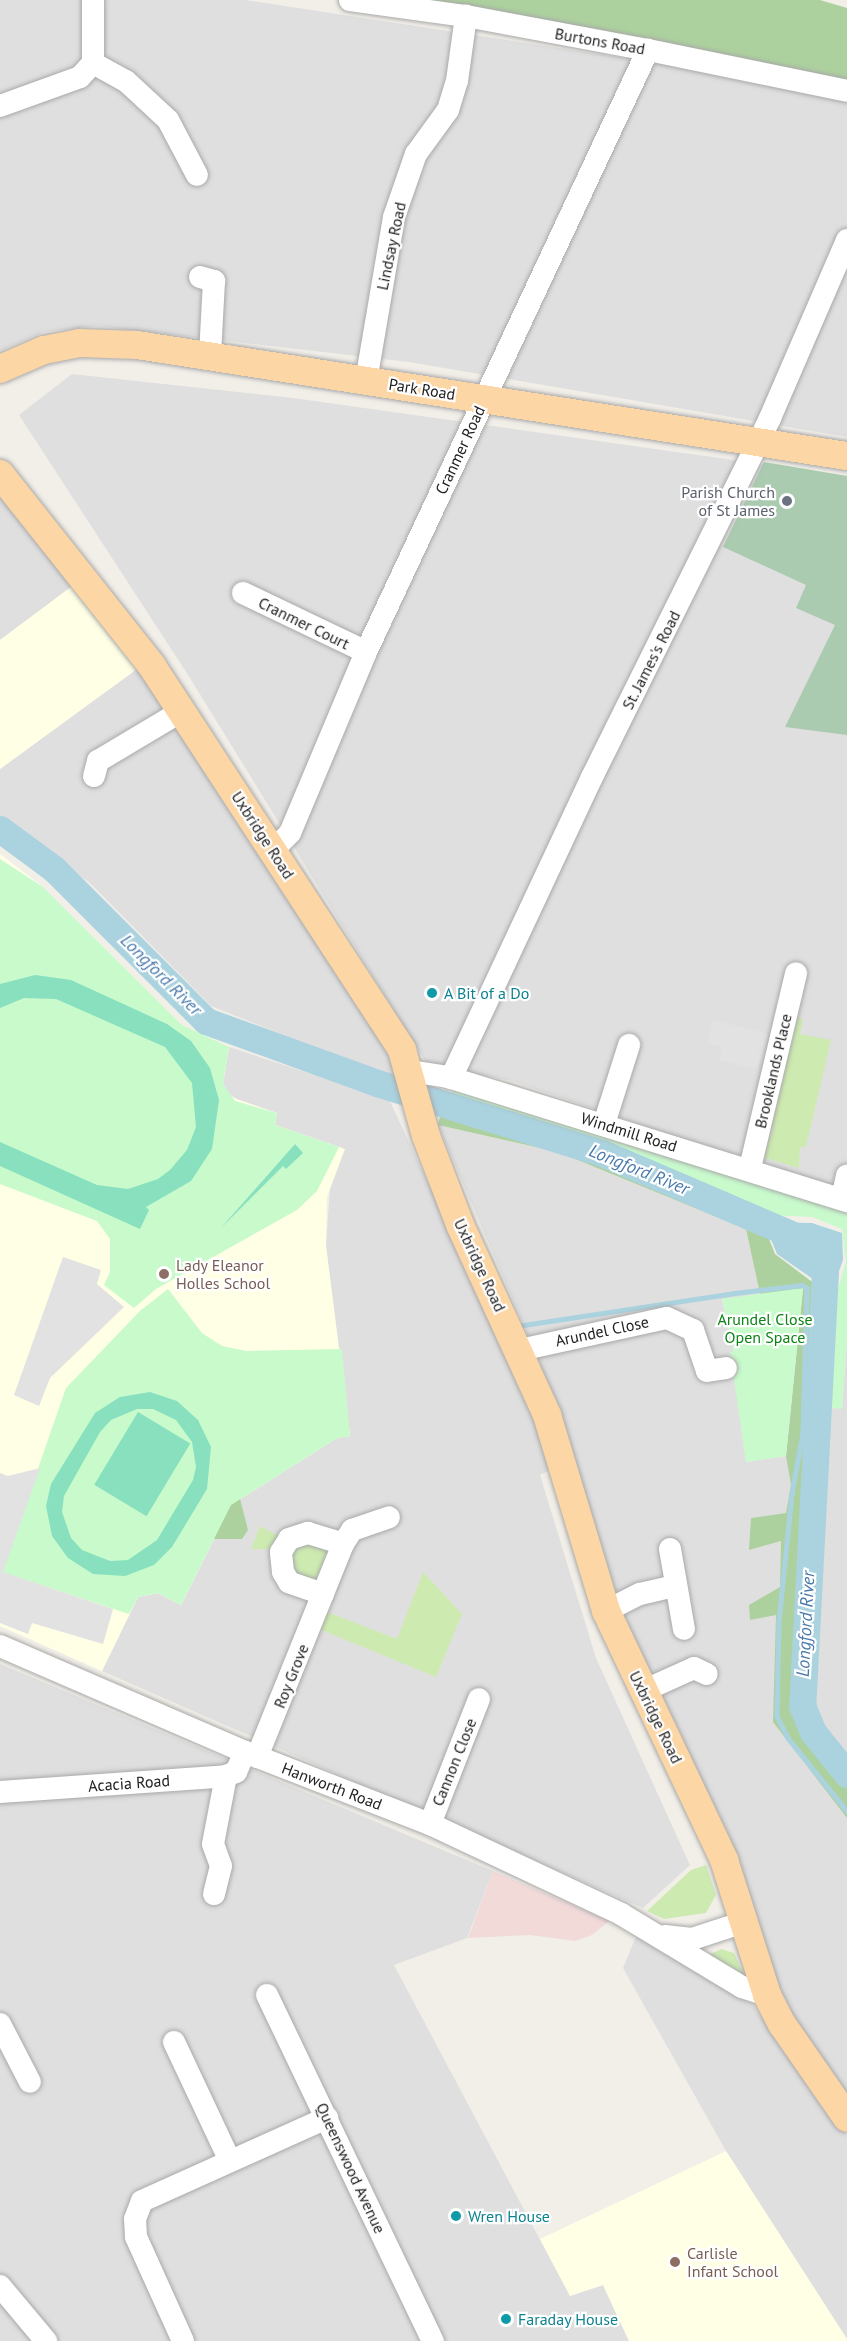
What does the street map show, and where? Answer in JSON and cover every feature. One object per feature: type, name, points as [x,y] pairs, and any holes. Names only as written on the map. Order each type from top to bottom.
[{"type":"main road","name":"Park Road","points":[[0,369],[44,350],[80,343],[137,345],[759,440],[847,456]]},
{"type":"main road","name":"Uxbridge Road","points":[[0,474],[127,632],[182,711],[402,1050],[421,1119],[461,1227],[520,1350],[547,1415],[606,1611],[724,1860],[767,1995],[782,2024],[847,2118]]},
{"type":"street","points":[[0,106],[80,77],[93,63],[93,0]]},
{"type":"street","name":"Burtons Road","points":[[351,0],[466,16],[847,91]]},
{"type":"street","name":"Lindsay Road","points":[[366,381],[393,217],[416,154],[448,110],[457,81],[466,16]]},
{"type":"street","name":"Cranmer Road","points":[[273,850],[290,833],[366,652],[484,399],[499,375],[648,50]]},
{"type":"street","points":[[93,63],[126,81],[168,120],[197,175]]},
{"type":"street","name":"St. James's Road","points":[[451,1078],[592,777],[759,440],[847,240]]},
{"type":"street","points":[[200,277],[214,281],[210,355]]},
{"type":"street","name":"Cranmer Court","points":[[243,593],[366,652]]},
{"type":"street","points":[[94,776],[98,761],[182,711]]},
{"type":"street","name":"Brooklands Place","points":[[750,1168],[796,973]]},
{"type":"street","points":[[604,1124],[629,1045]]},
{"type":"street","name":"Windmill Road","points":[[411,1076],[451,1078],[750,1168],[844,1200]]},
{"type":"street","points":[[844,1200],[847,1176]]},
{"type":"street","name":"Arundel Close","points":[[520,1350],[667,1318],[693,1330],[707,1371],[726,1368]]},
{"type":"street","name":"Roy Grove","points":[[251,1755],[343,1544],[352,1530],[389,1517]]},
{"type":"street","points":[[323,1594],[288,1582],[281,1552],[289,1539],[308,1533],[343,1544]]},
{"type":"street","points":[[670,1549],[684,1629]]},
{"type":"street","points":[[606,1611],[640,1594],[675,1586]]},
{"type":"street","name":"Hanworth Road","points":[[0,1646],[251,1755],[430,1824],[661,1935],[741,1987],[767,1995]]},
{"type":"street","points":[[643,1691],[697,1665]]},
{"type":"street","name":"Cannon Close","points":[[430,1824],[479,1699]]},
{"type":"street","points":[[214,1894],[221,1866],[213,1844],[226,1776],[236,1772],[251,1755]]},
{"type":"street","name":"Acacia Road","points":[[0,1792],[226,1776]]},
{"type":"street","name":"Hanworth Road","points":[[661,1935],[692,1939],[744,1922]]},
{"type":"street","name":"Queenswood Avenue","points":[[267,1995],[433,2341]]},
{"type":"street","points":[[0,2025],[30,2082]]},
{"type":"street","points":[[174,2042],[229,2159]]},
{"type":"street","points":[[183,2341],[136,2237],[135,2219],[142,2201],[229,2159],[327,2118]]},
{"type":"street","points":[[0,2286],[46,2341]]},
{"type":"shaded area","points":[[0,0],[245,0],[756,78],[847,102],[847,437],[409,362],[97,326],[43,332],[0,351]]},
{"type":"shaded area","points":[[72,374],[293,398],[847,476],[847,1194],[512,1081],[427,1064],[190,678],[19,415]]},
{"type":"shaded area","points":[[764,462],[847,476],[847,735],[785,727],[835,625],[796,608],[806,585],[723,547]]},
{"type":"shaded area","points":[[0,489],[75,584],[0,640]]},
{"type":"shaded area","points":[[75,584],[137,669],[0,769],[0,640]]},
{"type":"shaded area","points":[[137,669],[378,1034],[398,1073],[398,1081],[211,1006],[91,884],[0,816],[0,769]]},
{"type":"shaded area","name":"Lady Eleanor Holles School","points":[[0,854],[43,887],[182,1025],[229,1047],[223,1084],[231,1097],[277,1113],[275,1125],[345,1149],[327,1197],[326,1246],[350,1436],[337,1438],[231,1505],[181,1605],[158,1593],[138,1597],[102,1671],[0,1626]]},
{"type":"shaded area","points":[[713,1020],[768,1034],[757,1069],[719,1060],[722,1047],[707,1043]]},
{"type":"shaded area","points":[[229,1047],[389,1099],[524,1389],[552,1469],[540,1475],[596,1658],[690,1865],[643,1908],[102,1671],[138,1597],[158,1593],[181,1605],[231,1505],[337,1437],[350,1436],[326,1246],[330,1188],[275,1125],[228,1093],[223,1084]]},
{"type":"shaded area","points":[[438,1125],[558,1152],[746,1229],[760,1294],[722,1300],[734,1352],[731,1352],[746,1462],[786,1456],[829,1408],[842,1408],[847,1338],[847,2103],[787,2018],[608,1583],[573,1457],[540,1363]]},
{"type":"shaded area","points":[[63,1257],[101,1270],[97,1284],[124,1307],[50,1378],[39,1406],[14,1395]]},
{"type":"shaded area","points":[[40,1468],[3,1572],[113,1609],[103,1644],[32,1623],[28,1634],[0,1623],[0,1473],[8,1476]]},
{"type":"shaded area","points":[[0,1664],[493,1871],[467,1938],[394,1965],[570,2296],[603,2285],[629,2341],[0,2341]]},
{"type":"shaded area","points":[[493,1871],[609,1921],[592,1935],[575,1941],[530,1935],[468,1938]]},
{"type":"shaded area","points":[[637,1934],[752,2004],[847,2136],[847,2339],[726,2151],[623,1968]]},
{"type":"shaded area","name":"Carlisle Infant School","points":[[726,2151],[847,2341],[629,2341],[603,2285],[570,2296],[540,2239]]},
{"type":"green space","points":[[416,0],[820,0],[847,8],[847,83]]},
{"type":"green space","points":[[0,859],[43,887],[182,1025],[229,1047],[223,1084],[235,1101],[277,1113],[275,1125],[339,1147],[317,1191],[297,1210],[156,1289],[134,1308],[104,1285],[110,1272],[110,1239],[97,1221],[0,1184]]},
{"type":"green space","points":[[35,975],[71,980],[167,1024],[191,1041],[210,1068],[219,1100],[212,1149],[191,1181],[146,1207],[149,1210],[140,1229],[0,1166],[0,1142],[97,1185],[128,1189],[158,1179],[170,1170],[187,1150],[196,1127],[192,1083],[165,1047],[56,999],[24,998],[0,1008],[0,984]]},
{"type":"green space","points":[[796,1017],[803,1019],[800,1034],[831,1040],[806,1147],[800,1147],[799,1168],[762,1157],[774,1128],[769,1126]]},
{"type":"green space","points":[[453,1090],[847,1212],[847,1338],[842,1409],[829,1408],[837,1292],[846,1262],[842,1229],[812,1217],[773,1215],[601,1147],[448,1099]]},
{"type":"green space","points":[[442,1108],[600,1157],[763,1224],[775,1254],[815,1284],[828,1310],[813,1440],[820,1462],[808,1491],[799,1651],[808,1667],[798,1680],[800,1726],[847,1782],[847,1818],[773,1722],[776,1615],[750,1620],[749,1605],[780,1587],[781,1541],[749,1550],[751,1518],[786,1513],[791,1485],[786,1456],[803,1289],[760,1294],[746,1229],[558,1152],[438,1125]]},
{"type":"green space","points":[[295,1144],[303,1153],[286,1169],[283,1166],[220,1229]]},
{"type":"green space","name":"Arundel Close Open Space","points":[[803,1288],[786,1456],[746,1462],[730,1352],[734,1351],[722,1299]]},
{"type":"green space","points":[[168,1289],[202,1333],[222,1346],[246,1351],[342,1349],[350,1436],[337,1438],[231,1505],[181,1605],[158,1593],[138,1597],[129,1614],[2,1572],[66,1388],[140,1311]]},
{"type":"green space","points":[[150,1392],[177,1401],[198,1420],[211,1447],[207,1489],[172,1547],[154,1565],[125,1576],[93,1574],[68,1558],[52,1536],[46,1506],[51,1484],[95,1413],[120,1397]],"holes":[[[137,1409],[153,1409],[176,1420],[192,1442],[196,1467],[193,1480],[157,1540],[128,1560],[110,1561],[82,1550],[71,1538],[62,1512],[64,1496],[100,1432],[111,1420]]]},
{"type":"green space","points":[[138,1412],[190,1443],[147,1516],[94,1485]]},
{"type":"green space","points":[[238,1491],[248,1530],[242,1539],[205,1539]]},
{"type":"green space","points":[[260,1526],[283,1539],[276,1549],[251,1549]]},
{"type":"green space","points":[[308,1540],[334,1549],[317,1588],[287,1567],[294,1544]]},
{"type":"green space","points":[[423,1572],[462,1614],[436,1677],[319,1629],[327,1612],[397,1639]]},
{"type":"green space","points":[[706,1865],[716,1895],[706,1913],[664,1919],[647,1911],[691,1870]]},
{"type":"green space","points":[[721,1949],[734,1953],[744,1975],[709,1955]]},
{"type":"water","points":[[764,1222],[812,1223],[842,1233],[843,1260],[826,1308],[817,1282],[777,1254]]},
{"type":"waterway","name":"Longford River","points":[[0,829],[54,869],[206,1021],[377,1083],[602,1153],[798,1237]]},
{"type":"waterway","name":"Longford River","points":[[825,1272],[802,1705],[813,1732],[847,1774]]},
{"type":"waterway","points":[[517,1326],[735,1293],[802,1285],[807,1288],[803,1433],[792,1494],[779,1622],[777,1716],[788,1738],[847,1811]]},
{"type":"place","name":"Parish Church of St James","points":[[787,501]]},
{"type":"place","name":"A Bit of a Do","points":[[432,993]]},
{"type":"place","name":"Lady Eleanor Holles School","points":[[164,1274]]},
{"type":"place","name":"Wren House","points":[[456,2216]]},
{"type":"place","name":"Carlisle Infant School","points":[[675,2262]]},
{"type":"place","name":"Faraday House","points":[[506,2319]]}]
